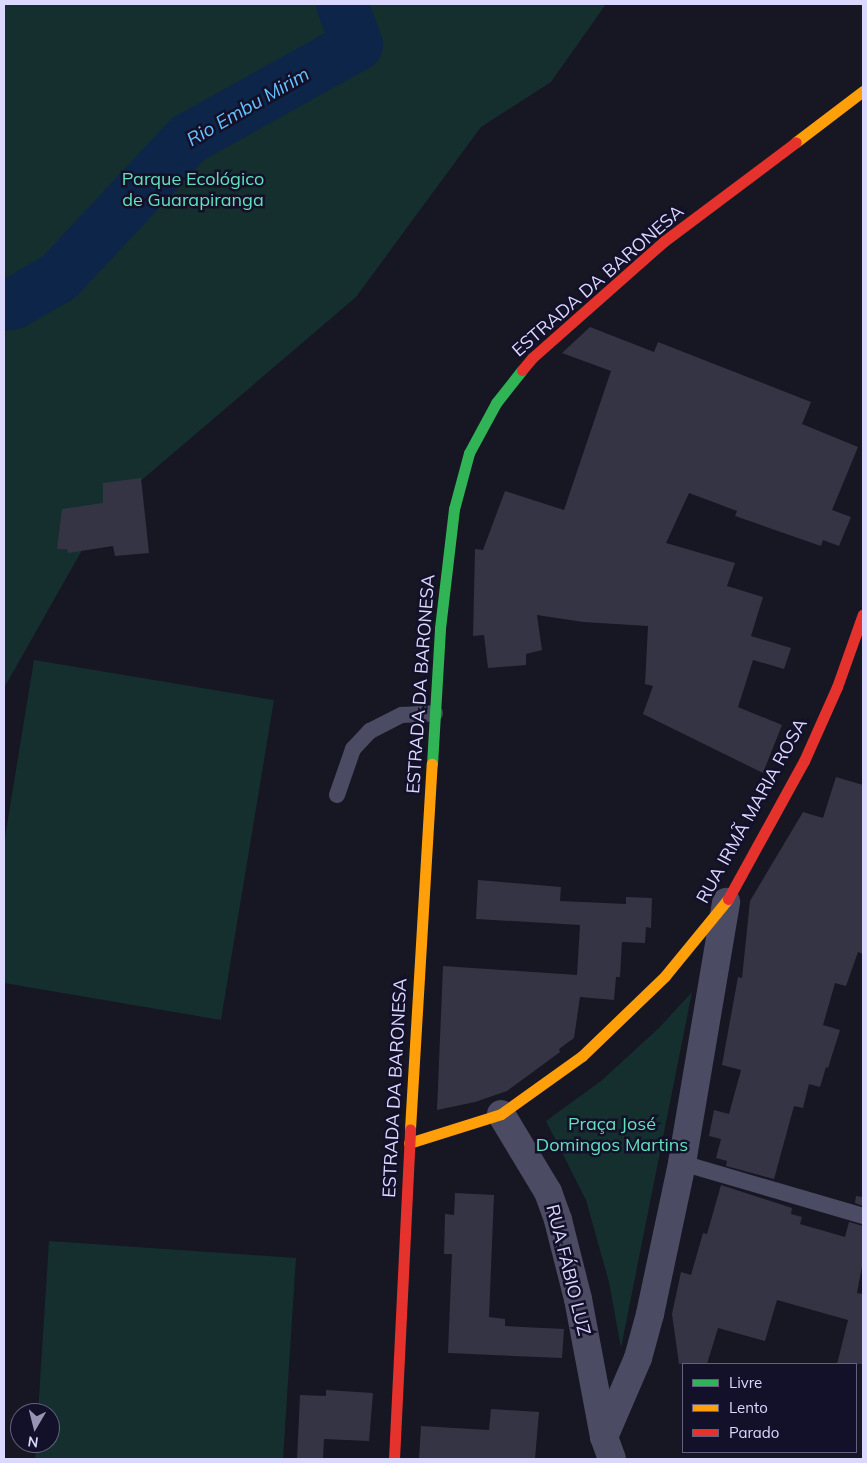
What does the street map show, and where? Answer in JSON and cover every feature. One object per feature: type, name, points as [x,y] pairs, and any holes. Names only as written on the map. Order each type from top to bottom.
[{"type":"main road","name":"ESTRADA DA BARONESA","points":[[394,1459],[440,628],[454,509],[469,453],[496,403],[532,358],[663,242],[863,91]]},
{"type":"main road","name":"RUA IRMÃ MARIA ROSA","points":[[410,1143],[501,1114],[582,1056],[665,976],[726,902],[804,761],[837,687],[863,614]]},
{"type":"street","points":[[608,1448],[648,1323],[682,1163],[726,902]]},
{"type":"street","name":"RUA FÁBIO LUZ","points":[[501,1114],[548,1192],[558,1220],[578,1299],[608,1448]]},
{"type":"lane","points":[[337,795],[353,749],[370,731],[402,715],[435,713]]},
{"type":"lane","points":[[682,1163],[863,1216]]},
{"type":"green space","name":"Parque Ecológico de Guarapiranga","points":[[4,4],[606,4],[551,82],[481,127],[356,297],[103,513],[4,688]]},
{"type":"green space","points":[[34,660],[274,700],[221,1020],[4,983],[4,843]]},
{"type":"green space","name":"Praça José Domingos Martins","points":[[692,992],[621,1348],[609,1282],[586,1200],[546,1121],[601,1081],[659,1028]]},
{"type":"green space","points":[[49,1241],[296,1258],[283,1459],[35,1459],[35,1453],[60,1453],[60,1403],[39,1403]]},
{"type":"building","points":[[590,327],[654,352],[658,342],[811,402],[802,424],[858,447],[832,510],[851,517],[839,546],[823,540],[821,546],[735,516],[737,511],[689,493],[666,543],[735,563],[727,586],[763,597],[751,636],[791,648],[784,669],[753,660],[738,707],[782,725],[763,773],[643,714],[653,686],[645,684],[648,626],[583,622],[537,615],[542,650],[526,654],[526,665],[488,668],[484,635],[473,636],[475,549],[483,550],[505,491],[564,510],[611,371],[562,353]]},
{"type":"building","points":[[141,478],[149,553],[115,556],[113,546],[68,553],[67,549],[57,549],[62,509],[103,503],[103,483]]},
{"type":"building","points":[[836,777],[863,785],[863,954],[858,952],[846,986],[835,983],[823,1025],[840,1030],[820,1087],[809,1084],[803,1108],[794,1106],[774,1179],[726,1166],[727,1161],[716,1158],[721,1139],[709,1136],[714,1110],[729,1114],[741,1070],[722,1065],[738,977],[742,978],[750,901],[803,812],[823,818]]},
{"type":"building","points":[[478,880],[561,887],[560,901],[626,904],[626,897],[652,898],[651,928],[646,927],[645,943],[622,942],[620,977],[616,977],[614,1000],[580,997],[574,1038],[559,1049],[560,1052],[507,1091],[475,1102],[437,1110],[443,966],[577,975],[580,925],[476,919]]},
{"type":"building","points":[[721,1185],[792,1208],[791,1214],[802,1217],[800,1224],[845,1237],[849,1222],[863,1226],[863,1261],[857,1293],[863,1294],[863,1364],[837,1363],[848,1320],[777,1300],[765,1341],[718,1328],[707,1363],[679,1364],[672,1314],[681,1272],[691,1275],[703,1233],[707,1234]]},
{"type":"building","points":[[455,1193],[494,1195],[489,1317],[505,1319],[505,1326],[564,1329],[562,1358],[448,1353],[452,1254],[444,1254],[445,1214],[454,1215]]},
{"type":"building","points":[[856,1196],[863,1197],[863,1206],[855,1203]]},
{"type":"building","points":[[326,1390],[373,1393],[369,1441],[324,1439],[323,1459],[297,1459],[300,1395],[326,1396]]},
{"type":"building","points":[[491,1409],[539,1412],[535,1459],[419,1459],[421,1426],[489,1430]]},
{"type":"waterway","name":"Rio Embu Mirim","points":[[4,305],[14,303],[59,277],[188,139],[357,45],[342,4]]},
{"type":"traffic: fast","points":[[432,764],[440,628],[454,509],[469,453],[496,403],[522,370]]},
{"type":"traffic: slow","points":[[796,142],[863,91]]},
{"type":"traffic: slow","points":[[410,1129],[432,764]]},
{"type":"traffic: slow","points":[[409,1143],[501,1114],[582,1056],[665,976],[728,899]]},
{"type":"traffic: jam","points":[[522,370],[532,358],[663,242],[796,142]]},
{"type":"traffic: jam","points":[[728,899],[804,761],[837,687],[863,614]]},
{"type":"traffic: jam","points":[[394,1459],[410,1129]]}]
